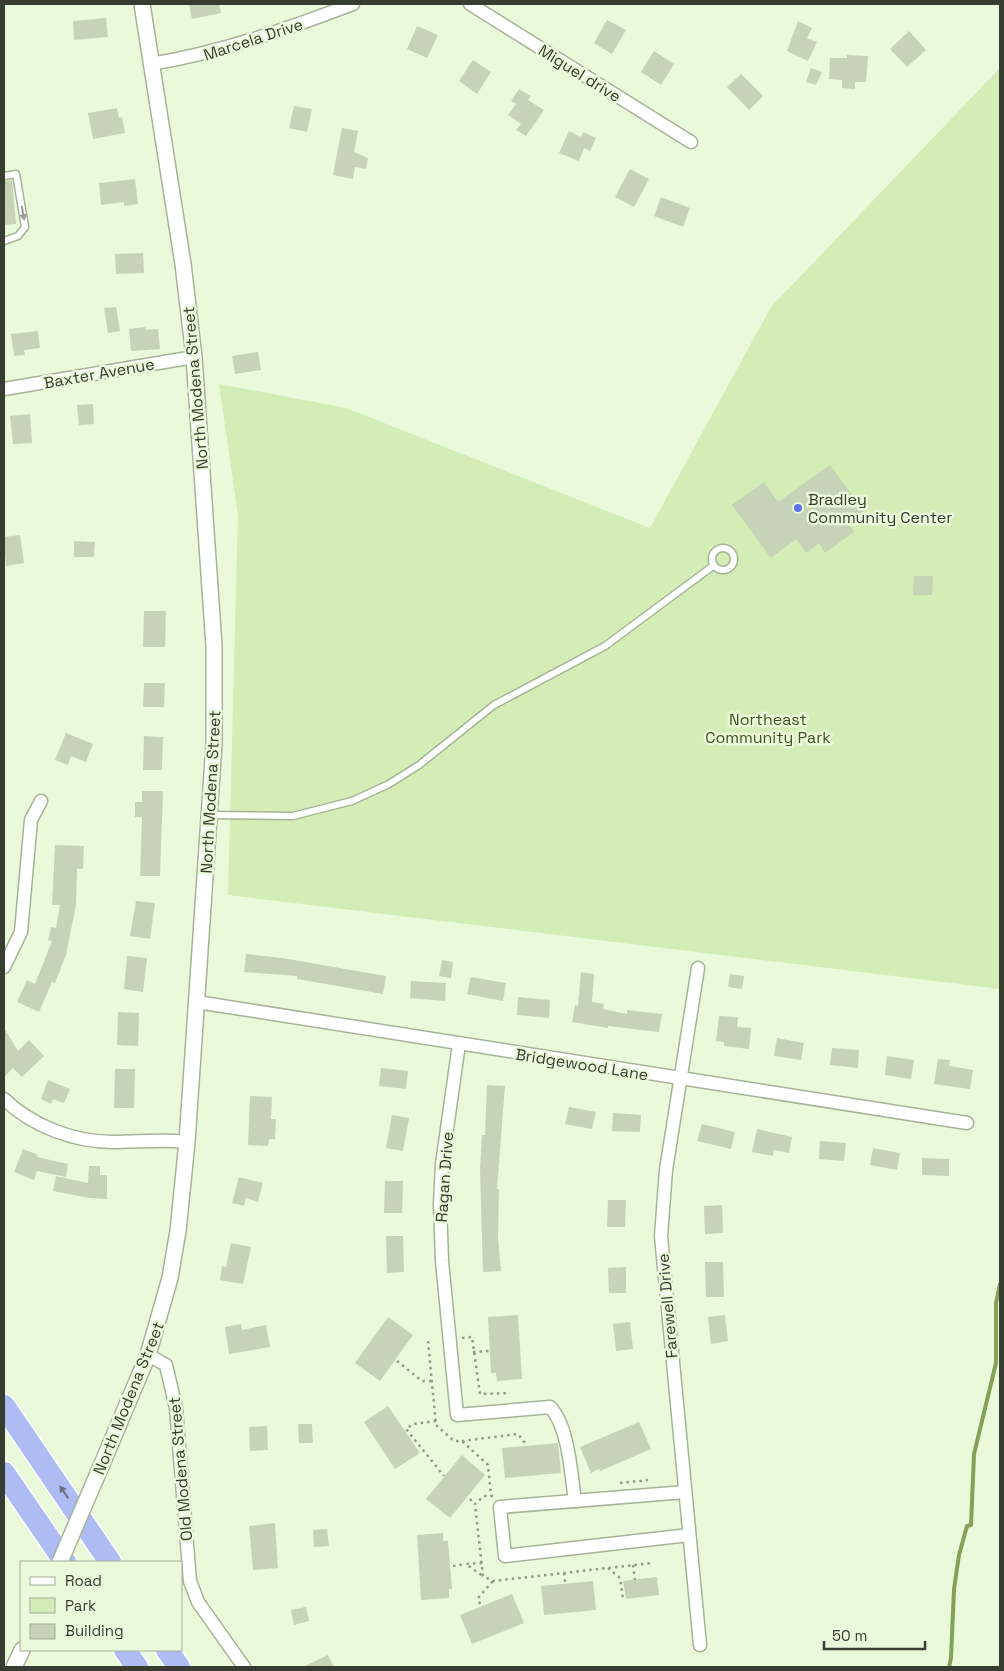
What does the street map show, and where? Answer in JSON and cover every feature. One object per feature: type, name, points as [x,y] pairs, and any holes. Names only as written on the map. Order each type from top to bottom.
[{"type":"highway","points":[[4,1406],[109,1561]]},
{"type":"highway","points":[[4,1473],[64,1561]]},
{"type":"highway","points":[[126,1651],[137,1667]]},
{"type":"highway","points":[[168,1651],[179,1667]]},
{"type":"street","name":"North Modena Street","points":[[60,1561],[148,1355],[170,1278],[179,1222],[187,1142],[211,815],[214,744],[214,646],[194,357],[183,264],[142,4]]},
{"type":"street","name":"Marcela Drive","points":[[150,64],[192,58],[252,40],[353,4]]},
{"type":"street","name":"Miguel drive","points":[[470,4],[691,142]]},
{"type":"street","name":"Baxter Avenue","points":[[4,389],[194,357]]},
{"type":"street","points":[[4,967],[21,932],[31,820],[41,801]]},
{"type":"street","name":"Farewell Drive","points":[[698,968],[666,1170],[661,1236],[700,1645]]},
{"type":"street","name":"Bridgewood Lane","points":[[197,1002],[680,1080],[967,1123]]},
{"type":"street","name":"Ragan Drive","points":[[458,1044],[442,1164],[440,1204],[442,1261],[457,1415],[550,1407],[558,1415],[565,1439],[575,1501]]},
{"type":"street","points":[[4,1099],[14,1109],[42,1126],[80,1138],[112,1142],[162,1140],[187,1142]]},
{"type":"street","name":"Old Modena Street","points":[[148,1355],[166,1365],[171,1381],[176,1408],[190,1581],[198,1602],[244,1667]]},
{"type":"street","points":[[685,1492],[500,1507],[505,1556],[689,1536]]},
{"type":"street","points":[[14,1667],[22,1651]]},
{"type":"lane","points":[[4,176],[16,174],[25,227],[18,236],[4,241]]},
{"type":"lane","points":[[211,815],[293,816],[352,801],[389,784],[419,765],[494,705],[605,646],[713,566]]},
{"type":"path","points":[[472,1337],[480,1394],[510,1393]]},
{"type":"path","points":[[473,1352],[490,1351]]},
{"type":"path","points":[[397,1361],[422,1382],[432,1380]]},
{"type":"path","points":[[436,1421],[413,1424],[406,1429],[444,1476]]},
{"type":"path","points":[[462,1441],[518,1434],[525,1443]]},
{"type":"path","points":[[612,1484],[648,1480]]},
{"type":"path","points":[[476,1504],[484,1496],[500,1495]]},
{"type":"path","points":[[470,1499],[476,1504],[483,1576]]},
{"type":"path","points":[[453,1566],[482,1563]]},
{"type":"path","points":[[466,1564],[493,1581],[652,1563]]},
{"type":"path","points":[[633,1565],[635,1580]]},
{"type":"path","points":[[608,1568],[620,1578],[623,1599]]},
{"type":"path","points":[[564,1573],[565,1582]]},
{"type":"path","points":[[480,1604],[478,1598],[493,1581]]},
{"type":"green space","name":"Northeast Community Park","points":[[1000,68],[1000,989],[228,895],[238,515],[219,384],[346,408],[650,528],[771,307]]},
{"type":"building","points":[[189,4],[219,4],[221,13],[192,19]]},
{"type":"building","points":[[106,18],[108,37],[74,40],[73,21]]},
{"type":"building","points":[[607,20],[626,30],[612,54],[594,43]]},
{"type":"building","points":[[798,21],[812,28],[807,38],[817,42],[808,61],[787,51]]},
{"type":"building","points":[[417,26],[438,35],[427,58],[407,49]]},
{"type":"building","points":[[909,31],[926,50],[907,67],[890,49]]},
{"type":"building","points":[[654,51],[674,64],[661,85],[641,72]]},
{"type":"building","points":[[847,55],[868,56],[866,82],[855,82],[855,89],[842,88],[842,80],[829,79],[830,58],[847,58]]},
{"type":"building","points":[[473,60],[491,72],[477,94],[459,81]]},
{"type":"building","points":[[811,68],[822,72],[816,85],[806,82]]},
{"type":"building","points":[[741,74],[763,96],[749,110],[727,87]]},
{"type":"building","points":[[519,89],[531,96],[528,100],[544,110],[526,136],[516,130],[521,124],[508,115],[516,104],[511,101]]},
{"type":"building","points":[[294,106],[312,109],[307,132],[289,128]]},
{"type":"building","points":[[117,108],[119,118],[122,117],[125,133],[93,139],[88,113]]},
{"type":"building","points":[[342,128],[358,131],[354,152],[368,158],[366,169],[355,167],[353,179],[333,175]]},
{"type":"building","points":[[569,131],[581,137],[583,132],[596,138],[590,151],[584,148],[579,161],[559,153]]},
{"type":"building","points":[[630,169],[649,179],[634,207],[615,197]]},
{"type":"building","points":[[135,179],[138,204],[124,206],[124,202],[101,205],[99,183]]},
{"type":"building","points":[[12,180],[16,224],[4,225],[4,181]]},
{"type":"building","points":[[661,197],[690,208],[683,227],[654,216]]},
{"type":"building","points":[[143,253],[144,273],[116,274],[115,254]]},
{"type":"building","points":[[116,307],[120,331],[108,333],[104,308]]},
{"type":"building","points":[[145,327],[146,330],[158,329],[160,349],[131,351],[129,329]]},
{"type":"building","points":[[38,331],[40,348],[24,350],[25,355],[14,356],[11,334]]},
{"type":"building","points":[[258,352],[261,370],[235,374],[232,356]]},
{"type":"building","points":[[93,404],[94,424],[79,425],[77,405]]},
{"type":"building","points":[[30,414],[32,443],[13,444],[10,416]]},
{"type":"building","name":"Bradley Community Center","points":[[830,465],[864,511],[848,523],[854,532],[825,553],[819,543],[806,553],[796,539],[771,558],[732,505],[764,482],[778,502]]},
{"type":"building","points":[[20,535],[24,563],[6,566],[4,537]]},
{"type":"building","points":[[74,541],[95,542],[94,557],[74,557]]},
{"type":"building","points":[[914,576],[933,576],[932,595],[913,595]]},
{"type":"building","points":[[144,611],[166,611],[165,647],[143,647]]},
{"type":"building","points":[[144,683],[165,683],[164,707],[143,707]]},
{"type":"building","points":[[66,733],[93,744],[86,762],[71,756],[68,765],[55,760]]},
{"type":"building","points":[[144,736],[163,737],[162,770],[143,770]]},
{"type":"building","points":[[142,791],[163,791],[160,876],[140,876],[142,817],[135,817],[135,802],[142,802]]},
{"type":"building","points":[[55,845],[84,846],[83,869],[77,869],[76,905],[66,955],[55,983],[52,982],[39,1012],[17,1002],[27,980],[35,984],[52,941],[48,940],[51,927],[56,928],[60,905],[52,905]]},
{"type":"building","points":[[136,901],[155,903],[150,939],[130,936]]},
{"type":"building","points":[[246,954],[282,958],[386,976],[383,994],[297,979],[297,976],[244,972]]},
{"type":"building","points":[[127,956],[147,958],[143,992],[124,989]]},
{"type":"building","points":[[442,960],[453,962],[451,978],[439,976]]},
{"type":"building","points":[[581,972],[594,974],[592,1002],[604,1004],[603,1009],[627,1014],[627,1010],[662,1014],[659,1032],[608,1026],[608,1028],[572,1022],[575,1005],[578,1006]]},
{"type":"building","points":[[730,974],[744,976],[742,989],[728,987]]},
{"type":"building","points":[[471,977],[506,983],[503,1001],[467,994]]},
{"type":"building","points":[[411,981],[446,983],[445,1001],[410,998]]},
{"type":"building","points":[[518,997],[550,1000],[549,1018],[517,1015]]},
{"type":"building","points":[[118,1012],[139,1013],[138,1046],[117,1045]]},
{"type":"building","points":[[719,1016],[738,1017],[737,1027],[751,1028],[749,1049],[724,1046],[724,1042],[716,1041]]},
{"type":"building","points":[[4,1028],[18,1051],[29,1040],[44,1056],[22,1077],[13,1068],[4,1077]]},
{"type":"building","points":[[777,1038],[804,1043],[801,1060],[774,1056]]},
{"type":"building","points":[[832,1048],[859,1050],[858,1068],[830,1065]]},
{"type":"building","points":[[887,1056],[914,1060],[911,1079],[885,1075]]},
{"type":"building","points":[[938,1059],[950,1060],[949,1066],[973,1070],[970,1089],[934,1084]]},
{"type":"building","points":[[381,1068],[408,1071],[406,1089],[379,1086]]},
{"type":"building","points":[[115,1069],[135,1069],[134,1108],[114,1108]]},
{"type":"building","points":[[48,1080],[70,1089],[64,1103],[53,1099],[51,1104],[41,1099]]},
{"type":"building","points":[[487,1085],[505,1086],[497,1189],[499,1189],[498,1238],[501,1271],[483,1272],[480,1169],[482,1135],[485,1135]]},
{"type":"building","points":[[250,1096],[272,1097],[271,1119],[276,1119],[275,1139],[269,1139],[268,1146],[248,1145]]},
{"type":"building","points":[[569,1107],[596,1112],[592,1129],[565,1124]]},
{"type":"building","points":[[613,1113],[641,1115],[640,1132],[612,1131]]},
{"type":"building","points":[[392,1115],[409,1118],[403,1151],[386,1148]]},
{"type":"building","points":[[702,1124],[735,1132],[731,1149],[697,1141]]},
{"type":"building","points":[[757,1129],[792,1137],[789,1153],[774,1150],[773,1156],[752,1152]]},
{"type":"building","points":[[820,1141],[846,1143],[844,1161],[819,1159]]},
{"type":"building","points":[[873,1148],[900,1153],[897,1170],[870,1165]]},
{"type":"building","points":[[23,1149],[38,1155],[37,1157],[68,1164],[66,1177],[37,1171],[34,1180],[14,1172]]},
{"type":"building","points":[[922,1158],[949,1159],[949,1176],[922,1175]]},
{"type":"building","points":[[89,1166],[100,1166],[100,1175],[107,1175],[107,1199],[89,1198],[53,1191],[56,1176],[88,1183]]},
{"type":"building","points":[[239,1177],[263,1183],[258,1202],[246,1198],[244,1206],[232,1203]]},
{"type":"building","points":[[385,1181],[403,1181],[402,1213],[384,1213]]},
{"type":"building","points":[[608,1200],[626,1200],[625,1227],[607,1227]]},
{"type":"building","points":[[722,1205],[723,1233],[705,1234],[704,1206]]},
{"type":"building","points":[[386,1236],[403,1236],[404,1272],[387,1273]]},
{"type":"building","points":[[231,1243],[251,1247],[243,1284],[220,1280],[222,1266],[226,1267]]},
{"type":"building","points":[[705,1262],[723,1262],[724,1297],[706,1297]]},
{"type":"building","points":[[626,1267],[626,1293],[609,1293],[608,1268]]},
{"type":"building","points":[[518,1315],[522,1379],[497,1381],[496,1373],[491,1373],[488,1317]]},
{"type":"building","points":[[725,1315],[728,1341],[711,1344],[708,1317]]},
{"type":"building","points":[[388,1317],[413,1335],[380,1381],[355,1363]]},
{"type":"building","points":[[630,1322],[633,1349],[616,1351],[613,1324]]},
{"type":"building","points":[[241,1324],[242,1330],[266,1325],[270,1347],[229,1354],[225,1327]]},
{"type":"building","points":[[388,1406],[420,1453],[395,1469],[364,1422]]},
{"type":"building","points":[[639,1422],[651,1449],[591,1473],[580,1447]]},
{"type":"building","points":[[298,1424],[312,1424],[313,1443],[299,1443]]},
{"type":"building","points":[[267,1426],[268,1450],[250,1451],[249,1427]]},
{"type":"building","points":[[558,1443],[561,1473],[505,1478],[502,1448]]},
{"type":"building","points":[[462,1455],[485,1475],[450,1518],[426,1499]]},
{"type":"building","points":[[275,1523],[278,1568],[253,1570],[249,1526]]},
{"type":"building","points":[[327,1529],[329,1546],[314,1547],[313,1530]]},
{"type":"building","points":[[443,1533],[443,1541],[448,1541],[452,1589],[449,1589],[449,1598],[421,1600],[417,1535]]},
{"type":"building","points":[[657,1577],[659,1595],[626,1599],[623,1581]]},
{"type":"building","points":[[593,1581],[596,1610],[544,1615],[541,1586]]},
{"type":"building","points":[[512,1594],[524,1623],[472,1644],[460,1615]]},
{"type":"building","points":[[306,1607],[309,1621],[294,1625],[291,1610]]},
{"type":"building","points":[[328,1655],[334,1667],[303,1667]]},
{"type":"waterway","points":[[949,1667],[954,1589],[959,1555],[967,1526],[971,1525],[974,1454],[996,1363],[996,1303],[1000,1284]]},
{"type":"place","name":"Bradley Community Center","points":[[798,508]]}]
